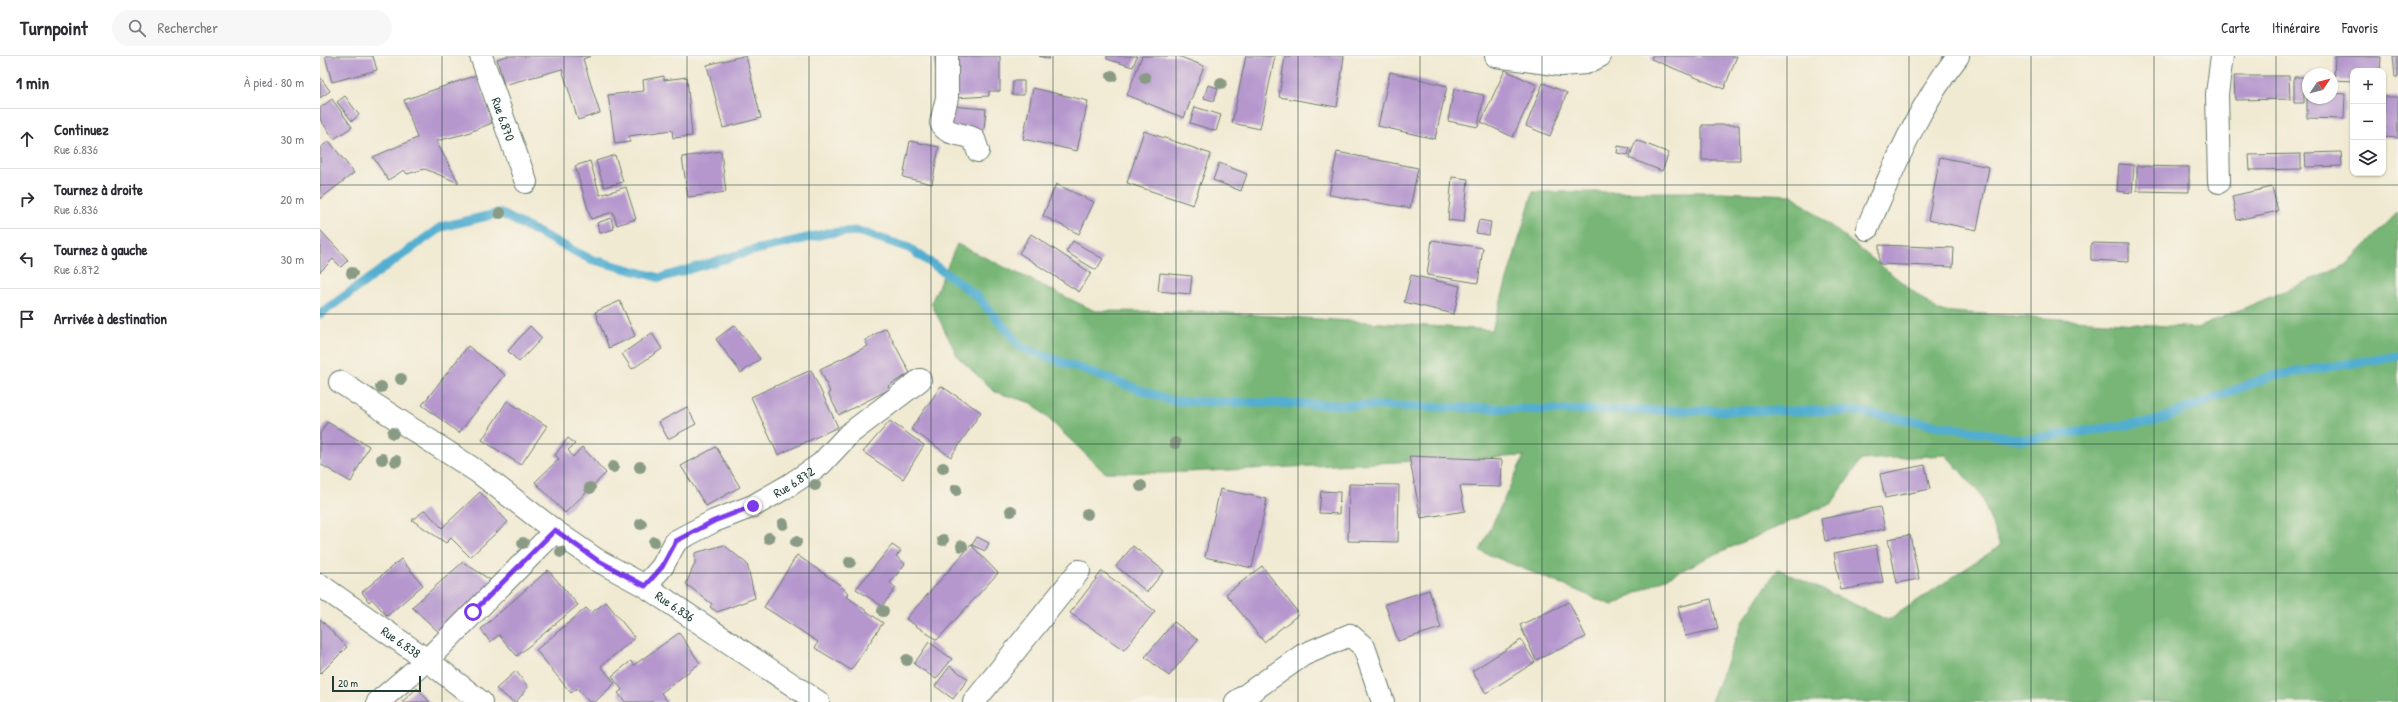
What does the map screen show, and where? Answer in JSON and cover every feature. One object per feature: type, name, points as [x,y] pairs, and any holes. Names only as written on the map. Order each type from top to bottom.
[{"type":"street","name":"Rue 6.870","points":[[481,56],[526,182]]},
{"type":"street","points":[[947,56],[947,98],[941,123],[942,127],[953,134],[966,135],[974,139],[978,151]]},
{"type":"street","points":[[1496,56],[1561,65],[1586,63],[1600,56]]},
{"type":"street","points":[[1867,229],[1905,142],[1936,83],[1958,56]]},
{"type":"street","points":[[2219,182],[2217,94],[2222,56]]},
{"type":"street","name":"Rue 6.872","points":[[645,586],[662,567],[676,541],[714,521],[753,506],[788,486],[821,464],[849,434],[920,380]]},
{"type":"street","name":"Rue 6.836","points":[[340,382],[478,472],[597,560],[645,586],[818,702]]},
{"type":"street","points":[[378,702],[428,660],[555,530]]},
{"type":"street","points":[[974,702],[1079,571]]},
{"type":"street","name":"Rue 6.838","points":[[320,584],[428,660],[481,702]]},
{"type":"street","points":[[1236,702],[1303,655],[1350,635],[1364,647],[1383,702]]},
{"type":"green space","points":[[1533,192],[1720,192],[1792,195],[1938,311],[2197,328],[2346,265],[2398,212],[2398,702],[1711,702],[1743,620],[1778,569],[1888,620],[2000,546],[1981,495],[1946,455],[1861,460],[1832,503],[1709,557],[1612,605],[1480,551],[1524,456],[1165,473],[1104,472],[1032,403],[995,392],[958,357],[931,303],[957,244],[1095,311],[1209,312],[1492,330]]},
{"type":"building","points":[[325,56],[373,56],[377,70],[332,82]]},
{"type":"building","points":[[507,56],[591,56],[583,59],[600,113],[578,120],[562,69],[504,85],[497,59]]},
{"type":"building","points":[[746,56],[761,118],[723,128],[707,65]]},
{"type":"building","points":[[935,56],[1000,56],[1000,91],[989,91],[989,96],[937,99]]},
{"type":"building","points":[[1039,56],[1049,56],[1049,59]]},
{"type":"building","points":[[1107,56],[1137,56],[1133,67],[1107,59]]},
{"type":"building","points":[[1142,56],[1178,56],[1204,66],[1184,118],[1127,95]]},
{"type":"building","points":[[1246,56],[1275,56],[1260,129],[1232,123]]},
{"type":"building","points":[[1285,56],[1344,56],[1337,107],[1279,97]]},
{"type":"building","points":[[1652,56],[1737,56],[1724,89],[1651,59]]},
{"type":"building","points":[[2335,56],[2381,57],[2380,68],[2350,68],[2350,81],[2338,80],[2338,68],[2334,68]]},
{"type":"building","points":[[2393,56],[2398,56],[2398,77],[2395,77]]},
{"type":"building","points":[[1505,70],[1537,85],[1513,137],[1481,122]]},
{"type":"building","points":[[1390,72],[1447,86],[1435,139],[1378,126]]},
{"type":"building","points":[[477,75],[492,123],[465,134],[436,141],[459,183],[425,169],[407,174],[404,170],[388,180],[373,157],[417,138],[404,100]]},
{"type":"building","points":[[664,76],[664,80],[687,77],[692,136],[673,138],[672,130],[629,136],[630,142],[615,144],[608,95],[644,91],[643,80]]},
{"type":"building","points":[[2234,76],[2289,76],[2290,99],[2235,100]]},
{"type":"building","points":[[320,77],[330,91],[320,98]]},
{"type":"building","points":[[2294,77],[2302,77],[2302,103],[2294,103]]},
{"type":"building","points":[[1013,81],[1024,81],[1024,95],[1012,95]]},
{"type":"building","points":[[1543,83],[1567,93],[1550,136],[1526,126]]},
{"type":"building","points":[[1208,85],[1218,88],[1214,101],[1204,98]]},
{"type":"building","points":[[1033,88],[1088,101],[1077,151],[1023,139]]},
{"type":"building","points":[[1454,89],[1484,95],[1478,127],[1448,121]]},
{"type":"building","points":[[2338,93],[2345,94],[2344,119],[2307,118],[2307,104],[2338,104]]},
{"type":"building","points":[[345,96],[359,115],[352,121],[337,102]]},
{"type":"building","points":[[2386,97],[2398,97],[2398,138],[2386,137]]},
{"type":"building","points":[[332,99],[352,127],[334,139],[320,119],[320,108]]},
{"type":"building","points":[[938,105],[986,109],[984,130],[936,127]]},
{"type":"building","points":[[1195,107],[1221,115],[1216,131],[1190,123]]},
{"type":"building","points":[[1702,125],[1739,125],[1740,160],[1702,160]]},
{"type":"building","points":[[1144,131],[1211,154],[1193,205],[1127,183]]},
{"type":"building","points":[[1636,140],[1669,153],[1662,171],[1629,158]]},
{"type":"building","points":[[329,141],[354,173],[320,199],[320,148]]},
{"type":"building","points":[[910,141],[939,147],[932,184],[903,177]]},
{"type":"building","points":[[1618,146],[1630,148],[1628,155],[1617,153]]},
{"type":"building","points":[[721,151],[726,192],[688,197],[682,157]]},
{"type":"building","points":[[1337,152],[1418,168],[1410,208],[1329,195]]},
{"type":"building","points":[[2341,152],[2342,166],[2306,167],[2305,153]]},
{"type":"building","points":[[2301,154],[2301,169],[2250,170],[2249,155]]},
{"type":"building","points":[[615,155],[623,182],[604,187],[596,161]]},
{"type":"building","points":[[1940,157],[1989,167],[1977,230],[1928,220]]},
{"type":"building","points":[[590,161],[600,195],[626,187],[636,219],[617,225],[613,212],[591,219],[575,166]]},
{"type":"building","points":[[1219,163],[1247,174],[1241,191],[1213,180]]},
{"type":"building","points":[[2119,164],[2134,165],[2132,193],[2117,191]]},
{"type":"building","points":[[2137,166],[2189,167],[2189,192],[2137,191]]},
{"type":"building","points":[[1452,177],[1468,179],[1464,222],[1448,220]]},
{"type":"building","points":[[1056,184],[1094,202],[1079,234],[1043,216]]},
{"type":"building","points":[[2272,187],[2278,211],[2237,220],[2232,196]]},
{"type":"building","points":[[611,218],[614,229],[600,233],[597,223]]},
{"type":"building","points":[[1479,220],[1491,222],[1489,235],[1476,233]]},
{"type":"building","points":[[320,230],[348,260],[341,267],[333,259],[320,272]]},
{"type":"building","points":[[1031,234],[1091,273],[1079,292],[1019,253]]},
{"type":"building","points":[[1432,240],[1483,248],[1478,283],[1427,275]]},
{"type":"building","points":[[1073,241],[1103,259],[1096,270],[1066,252]]},
{"type":"building","points":[[2091,243],[2129,244],[2129,262],[2091,260]]},
{"type":"building","points":[[1879,245],[1954,248],[1953,267],[1879,264]]},
{"type":"building","points":[[1160,273],[1192,276],[1190,294],[1158,291]]},
{"type":"building","points":[[1411,275],[1460,286],[1454,314],[1404,302]]},
{"type":"building","points":[[620,301],[635,336],[609,348],[595,312]]},
{"type":"building","points":[[735,325],[760,359],[741,373],[716,339]]},
{"type":"building","points":[[530,326],[542,338],[519,362],[508,351]]},
{"type":"building","points":[[886,328],[910,373],[888,386],[890,389],[839,415],[828,393],[830,392],[820,369],[868,346],[865,340]]},
{"type":"building","points":[[652,333],[662,349],[632,369],[622,354]]},
{"type":"building","points":[[468,346],[505,375],[459,433],[422,405]]},
{"type":"building","points":[[811,370],[838,427],[778,455],[751,397]]},
{"type":"building","points":[[941,386],[981,412],[951,457],[911,429]]},
{"type":"building","points":[[507,401],[547,426],[521,465],[482,440]]},
{"type":"building","points":[[687,407],[696,424],[668,439],[659,422]]},
{"type":"building","points":[[890,421],[924,445],[903,479],[863,452]]},
{"type":"building","points":[[327,422],[369,446],[351,482],[320,464],[320,434]]},
{"type":"building","points":[[568,438],[575,444],[568,450],[573,457],[582,447],[606,473],[565,513],[535,482],[559,459],[555,455]]},
{"type":"building","points":[[716,447],[740,487],[706,506],[681,466]]},
{"type":"building","points":[[1409,456],[1502,460],[1501,487],[1460,486],[1465,511],[1421,518]]},
{"type":"building","points":[[1925,465],[1930,489],[1885,498],[1880,474]]},
{"type":"building","points":[[1349,484],[1399,485],[1398,542],[1348,541]]},
{"type":"building","points":[[1220,489],[1267,499],[1252,568],[1205,557]]},
{"type":"building","points":[[1321,491],[1340,492],[1339,514],[1319,513]]},
{"type":"building","points":[[480,492],[508,522],[470,557],[451,538],[446,543],[412,520],[425,510],[442,528]]},
{"type":"building","points":[[1880,507],[1885,529],[1825,541],[1821,519]]},
{"type":"building","points":[[1910,535],[1919,579],[1897,583],[1888,539]]},
{"type":"building","points":[[977,537],[989,543],[985,551],[972,545]]},
{"type":"building","points":[[724,545],[747,564],[755,598],[717,612],[710,607],[712,604],[686,584],[695,563],[695,553]]},
{"type":"building","points":[[892,545],[901,551],[896,556],[905,564],[890,583],[896,588],[882,606],[856,589]]},
{"type":"building","points":[[971,545],[998,573],[937,640],[906,619]]},
{"type":"building","points":[[1876,545],[1883,582],[1841,590],[1834,553]]},
{"type":"building","points":[[1133,546],[1164,571],[1147,592],[1116,566]]},
{"type":"building","points":[[797,555],[840,585],[849,594],[846,596],[883,623],[851,670],[815,648],[818,642],[764,607]]},
{"type":"building","points":[[401,559],[423,585],[387,616],[372,599],[369,602],[362,592]]},
{"type":"building","points":[[463,562],[495,583],[443,636],[412,607]]},
{"type":"building","points":[[1262,566],[1299,614],[1264,642],[1226,594]]},
{"type":"building","points":[[548,570],[578,605],[517,656],[499,635],[490,642],[481,629]]},
{"type":"building","points":[[1102,571],[1155,611],[1124,650],[1070,613]]},
{"type":"building","points":[[1429,590],[1441,628],[1398,641],[1385,604]]},
{"type":"building","points":[[1711,599],[1718,629],[1685,636],[1678,607]]},
{"type":"building","points":[[606,602],[635,638],[601,666],[615,683],[595,702],[589,702],[577,688],[571,693],[536,650],[586,608],[591,613]]},
{"type":"building","points":[[1569,602],[1586,637],[1536,660],[1520,625]]},
{"type":"building","points":[[320,619],[347,647],[320,674]]},
{"type":"building","points":[[1174,622],[1198,640],[1169,676],[1145,657]]},
{"type":"building","points":[[679,633],[700,663],[661,693],[668,702],[625,702],[618,693],[622,690],[612,676],[631,661],[634,665]]},
{"type":"building","points":[[1521,640],[1535,662],[1486,693],[1472,671]]},
{"type":"building","points":[[929,642],[952,659],[936,679],[914,664]]},
{"type":"building","points":[[950,666],[968,679],[953,699],[935,686]]},
{"type":"building","points":[[516,671],[528,687],[516,702],[513,702],[496,689]]},
{"type":"building","points":[[417,688],[430,702],[402,702]]},
{"type":"waterway","points":[[320,314],[441,227],[500,213],[590,259],[660,278],[747,252],[828,233],[858,231],[909,248],[957,281],[979,298],[1022,348],[1172,401],[1558,410],[1855,411],[2023,440],[2155,421],[2271,376],[2398,356]]},
{"type":"route","points":[[473,612],[527,560],[555,530],[597,560],[645,586],[662,567],[676,541],[714,521],[753,506]]}]
